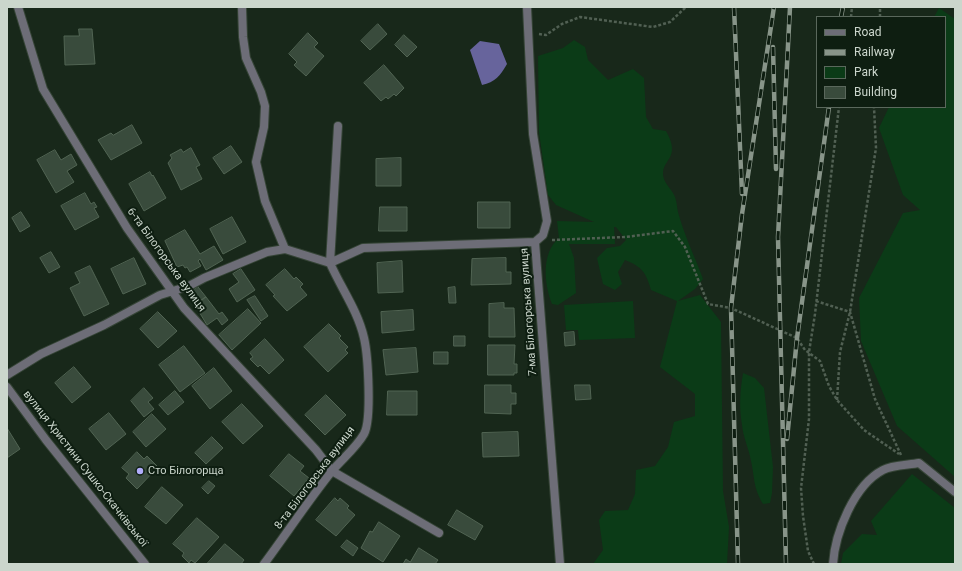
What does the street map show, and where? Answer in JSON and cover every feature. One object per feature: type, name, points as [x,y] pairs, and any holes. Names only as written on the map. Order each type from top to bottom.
[{"type":"street","name":"6-та Білогорська вулиця","points":[[18,7],[43,89],[127,228],[184,308],[316,450],[332,471],[439,533]]},
{"type":"street","points":[[242,7],[242,37],[246,58],[261,92],[265,106],[264,127],[256,162],[265,201],[285,249]]},
{"type":"street","points":[[527,7],[533,134],[547,221],[543,235],[535,242]]},
{"type":"street","points":[[7,375],[42,354],[104,325],[160,294],[173,292],[267,252],[285,249],[330,264],[338,126]]},
{"type":"street","name":"7-ма Білогорська вулиця","points":[[330,264],[363,248],[535,242],[560,564]]},
{"type":"street","name":"8-та Білогорська вулиця","points":[[264,564],[332,471],[364,434],[368,418],[369,398],[364,338],[355,313],[338,283],[330,264]]},
{"type":"street","name":"вулиця Христини Сушко-Скачківської","points":[[7,387],[46,440],[145,564]]},
{"type":"street","points":[[833,564],[838,534],[863,487],[883,469],[919,463],[955,492]]},
{"type":"path","points":[[528,34],[546,35],[562,24],[580,17],[652,27],[670,22],[686,7]]},
{"type":"path","points":[[814,564],[808,551],[802,516],[801,488],[809,419],[809,352],[840,108]]},
{"type":"path","points":[[837,400],[840,352],[850,312],[876,148],[874,108]]},
{"type":"path","points":[[535,242],[625,238],[673,231],[685,247],[708,304],[731,308],[797,338],[809,352],[820,361],[829,386],[837,400],[864,430],[901,455],[919,463]]},
{"type":"path","points":[[816,301],[850,312]]},
{"type":"path","points":[[850,312],[875,399],[901,455]]},
{"type":"green space","points":[[939,8],[955,19],[955,477],[897,426],[861,341],[859,298],[903,213],[920,210],[903,195],[879,128],[889,108],[946,108],[946,16],[935,16]]},
{"type":"green space","points":[[574,40],[585,47],[588,60],[608,80],[633,69],[644,78],[646,117],[653,129],[666,131],[671,141],[671,154],[664,167],[664,179],[675,197],[683,229],[703,279],[695,289],[678,301],[700,295],[721,322],[723,491],[729,527],[727,564],[593,564],[603,550],[599,520],[605,511],[628,510],[635,494],[636,470],[655,466],[668,447],[674,422],[695,416],[695,394],[660,367],[677,301],[651,290],[645,274],[636,265],[625,260],[618,272],[622,284],[615,290],[603,284],[597,258],[607,248],[620,246],[626,240],[616,227],[614,227],[615,244],[569,244],[574,258],[576,293],[558,305],[552,304],[549,296],[546,269],[549,252],[553,244],[559,238],[557,221],[594,222],[556,205],[548,195],[539,132],[538,56],[563,48]]},
{"type":"green space","points":[[633,301],[635,338],[579,340],[578,330],[566,330],[564,305]]},
{"type":"green space","points":[[743,373],[755,378],[764,388],[773,467],[770,503],[763,504],[757,493],[743,430],[740,412],[740,399]]},
{"type":"green space","points":[[912,474],[955,508],[955,564],[841,564],[843,553],[862,534],[877,535],[871,521]]},
{"type":"shaded area","points":[[480,41],[499,44],[507,64],[497,78],[482,85],[470,50]]},
{"type":"building","points":[[378,24],[387,34],[370,50],[361,41]]},
{"type":"building","points":[[79,29],[92,29],[95,64],[65,65],[64,36],[79,36]]},
{"type":"building","points":[[308,33],[318,43],[314,47],[324,56],[306,76],[294,65],[297,62],[289,54]]},
{"type":"building","points":[[404,35],[417,47],[407,57],[395,45]]},
{"type":"building","points":[[384,65],[404,88],[396,96],[394,94],[388,99],[386,97],[381,101],[364,83]]},
{"type":"building","points":[[132,125],[142,143],[111,160],[98,140],[111,133],[113,135]]},
{"type":"building","points":[[231,146],[242,162],[224,174],[213,158]]},
{"type":"building","points":[[191,148],[200,165],[196,167],[202,179],[181,190],[168,163],[172,158],[170,155],[181,149],[183,152]]},
{"type":"building","points":[[55,150],[61,160],[71,154],[77,165],[67,171],[74,182],[56,193],[37,160]]},
{"type":"building","points":[[401,158],[401,186],[376,186],[376,159]]},
{"type":"building","points":[[150,172],[166,198],[144,211],[129,184]]},
{"type":"building","points":[[85,193],[91,204],[94,202],[97,207],[94,208],[99,217],[75,230],[61,206]]},
{"type":"building","points":[[478,202],[510,202],[510,228],[478,228]]},
{"type":"building","points":[[380,207],[407,207],[407,231],[379,231]]},
{"type":"building","points":[[21,212],[30,226],[20,232],[12,218]]},
{"type":"building","points":[[232,217],[246,242],[223,254],[210,229]]},
{"type":"building","points":[[185,230],[200,254],[214,246],[223,260],[206,270],[200,259],[198,261],[201,266],[190,272],[187,267],[185,268],[183,265],[177,267],[165,241]]},
{"type":"building","points":[[51,252],[60,267],[49,273],[40,258]]},
{"type":"building","points":[[134,258],[146,284],[123,294],[111,269]]},
{"type":"building","points":[[506,258],[506,272],[511,272],[511,284],[471,285],[472,259]]},
{"type":"building","points":[[402,261],[403,292],[378,293],[377,263]]},
{"type":"building","points":[[90,266],[109,304],[84,316],[70,288],[80,283],[75,273]]},
{"type":"building","points":[[241,269],[255,290],[237,302],[229,289],[239,282],[233,274]]},
{"type":"building","points":[[285,269],[294,279],[296,277],[303,284],[300,287],[307,295],[287,311],[273,296],[275,295],[266,285]]},
{"type":"building","points":[[198,287],[206,297],[195,305],[187,295]]},
{"type":"building","points":[[455,287],[456,303],[449,303],[448,288]]},
{"type":"building","points":[[255,296],[268,316],[261,321],[247,300]]},
{"type":"building","points":[[206,297],[219,314],[222,312],[228,320],[222,325],[217,318],[207,325],[195,305]]},
{"type":"building","points":[[504,303],[504,308],[514,308],[515,337],[489,337],[489,304]]},
{"type":"building","points":[[248,309],[261,323],[232,350],[219,335]]},
{"type":"building","points":[[413,310],[414,330],[382,333],[381,312]]},
{"type":"building","points":[[158,312],[177,331],[158,348],[140,329]]},
{"type":"building","points":[[329,324],[341,336],[339,338],[348,347],[345,350],[348,353],[328,372],[304,347]]},
{"type":"building","points":[[574,332],[575,345],[565,346],[564,333]]},
{"type":"building","points":[[454,336],[465,336],[465,346],[454,346]]},
{"type":"building","points":[[265,339],[284,360],[269,374],[260,365],[258,367],[250,359],[253,357],[250,353]]},
{"type":"building","points":[[488,345],[515,345],[514,364],[517,364],[517,373],[514,373],[514,375],[488,375]]},
{"type":"building","points":[[184,346],[205,373],[180,392],[159,365]]},
{"type":"building","points":[[416,348],[418,372],[386,375],[383,350]]},
{"type":"building","points":[[434,352],[448,352],[448,364],[434,364]]},
{"type":"building","points":[[74,367],[91,387],[72,403],[55,383]]},
{"type":"building","points":[[214,368],[232,391],[210,409],[192,386]]},
{"type":"building","points":[[485,385],[511,385],[511,393],[516,393],[516,404],[511,404],[511,414],[485,413]]},
{"type":"building","points":[[575,385],[590,385],[591,399],[576,400]]},
{"type":"building","points":[[144,388],[153,398],[148,402],[154,409],[144,417],[131,401]]},
{"type":"building","points":[[175,391],[184,402],[168,415],[159,405]]},
{"type":"building","points":[[388,391],[417,391],[417,415],[387,415]]},
{"type":"building","points":[[326,395],[346,415],[325,435],[305,415]]},
{"type":"building","points":[[242,404],[263,426],[243,444],[222,422]]},
{"type":"building","points":[[109,413],[126,434],[106,450],[89,429]]},
{"type":"building","points":[[152,414],[166,429],[146,447],[133,432]]},
{"type":"building","points":[[7,428],[20,449],[7,458]]},
{"type":"building","points":[[518,432],[519,456],[483,457],[482,433]]},
{"type":"building","points":[[212,437],[223,448],[206,464],[195,453]]},
{"type":"building","name":"Сто Білогорща","points":[[137,452],[144,459],[147,456],[158,467],[137,489],[126,478],[129,474],[122,468]]},
{"type":"building","points":[[289,454],[304,466],[300,471],[309,478],[294,496],[270,476]]},
{"type":"building","points":[[209,481],[215,486],[208,494],[202,488]]},
{"type":"building","points":[[162,487],[183,505],[166,524],[145,507]]},
{"type":"building","points":[[335,498],[338,501],[340,498],[349,506],[347,508],[355,515],[336,536],[316,520]]},
{"type":"building","points":[[457,510],[483,526],[475,540],[448,525]]},
{"type":"building","points":[[197,518],[219,537],[195,563],[191,560],[189,563],[182,556],[184,553],[173,544]]},
{"type":"building","points":[[379,522],[400,536],[383,562],[361,548],[370,531],[372,532]]},
{"type":"building","points":[[347,540],[358,548],[353,556],[341,547]]},
{"type":"building","points":[[225,544],[244,560],[241,564],[207,564]]},
{"type":"building","points":[[419,548],[438,560],[435,564],[403,564],[406,559],[410,562]]},
{"type":"railway","points":[[734,7],[742,194]]},
{"type":"railway","points":[[738,564],[731,308],[742,214],[774,7]]},
{"type":"railway","points":[[786,564],[778,237],[790,7]]},
{"type":"railway","points":[[841,16],[843,7]]},
{"type":"railway","points":[[773,47],[776,169]]},
{"type":"railway","points":[[787,439],[797,338],[829,108]]},
{"type":"place","name":"Сто Білогорща","points":[[140,471]]}]
